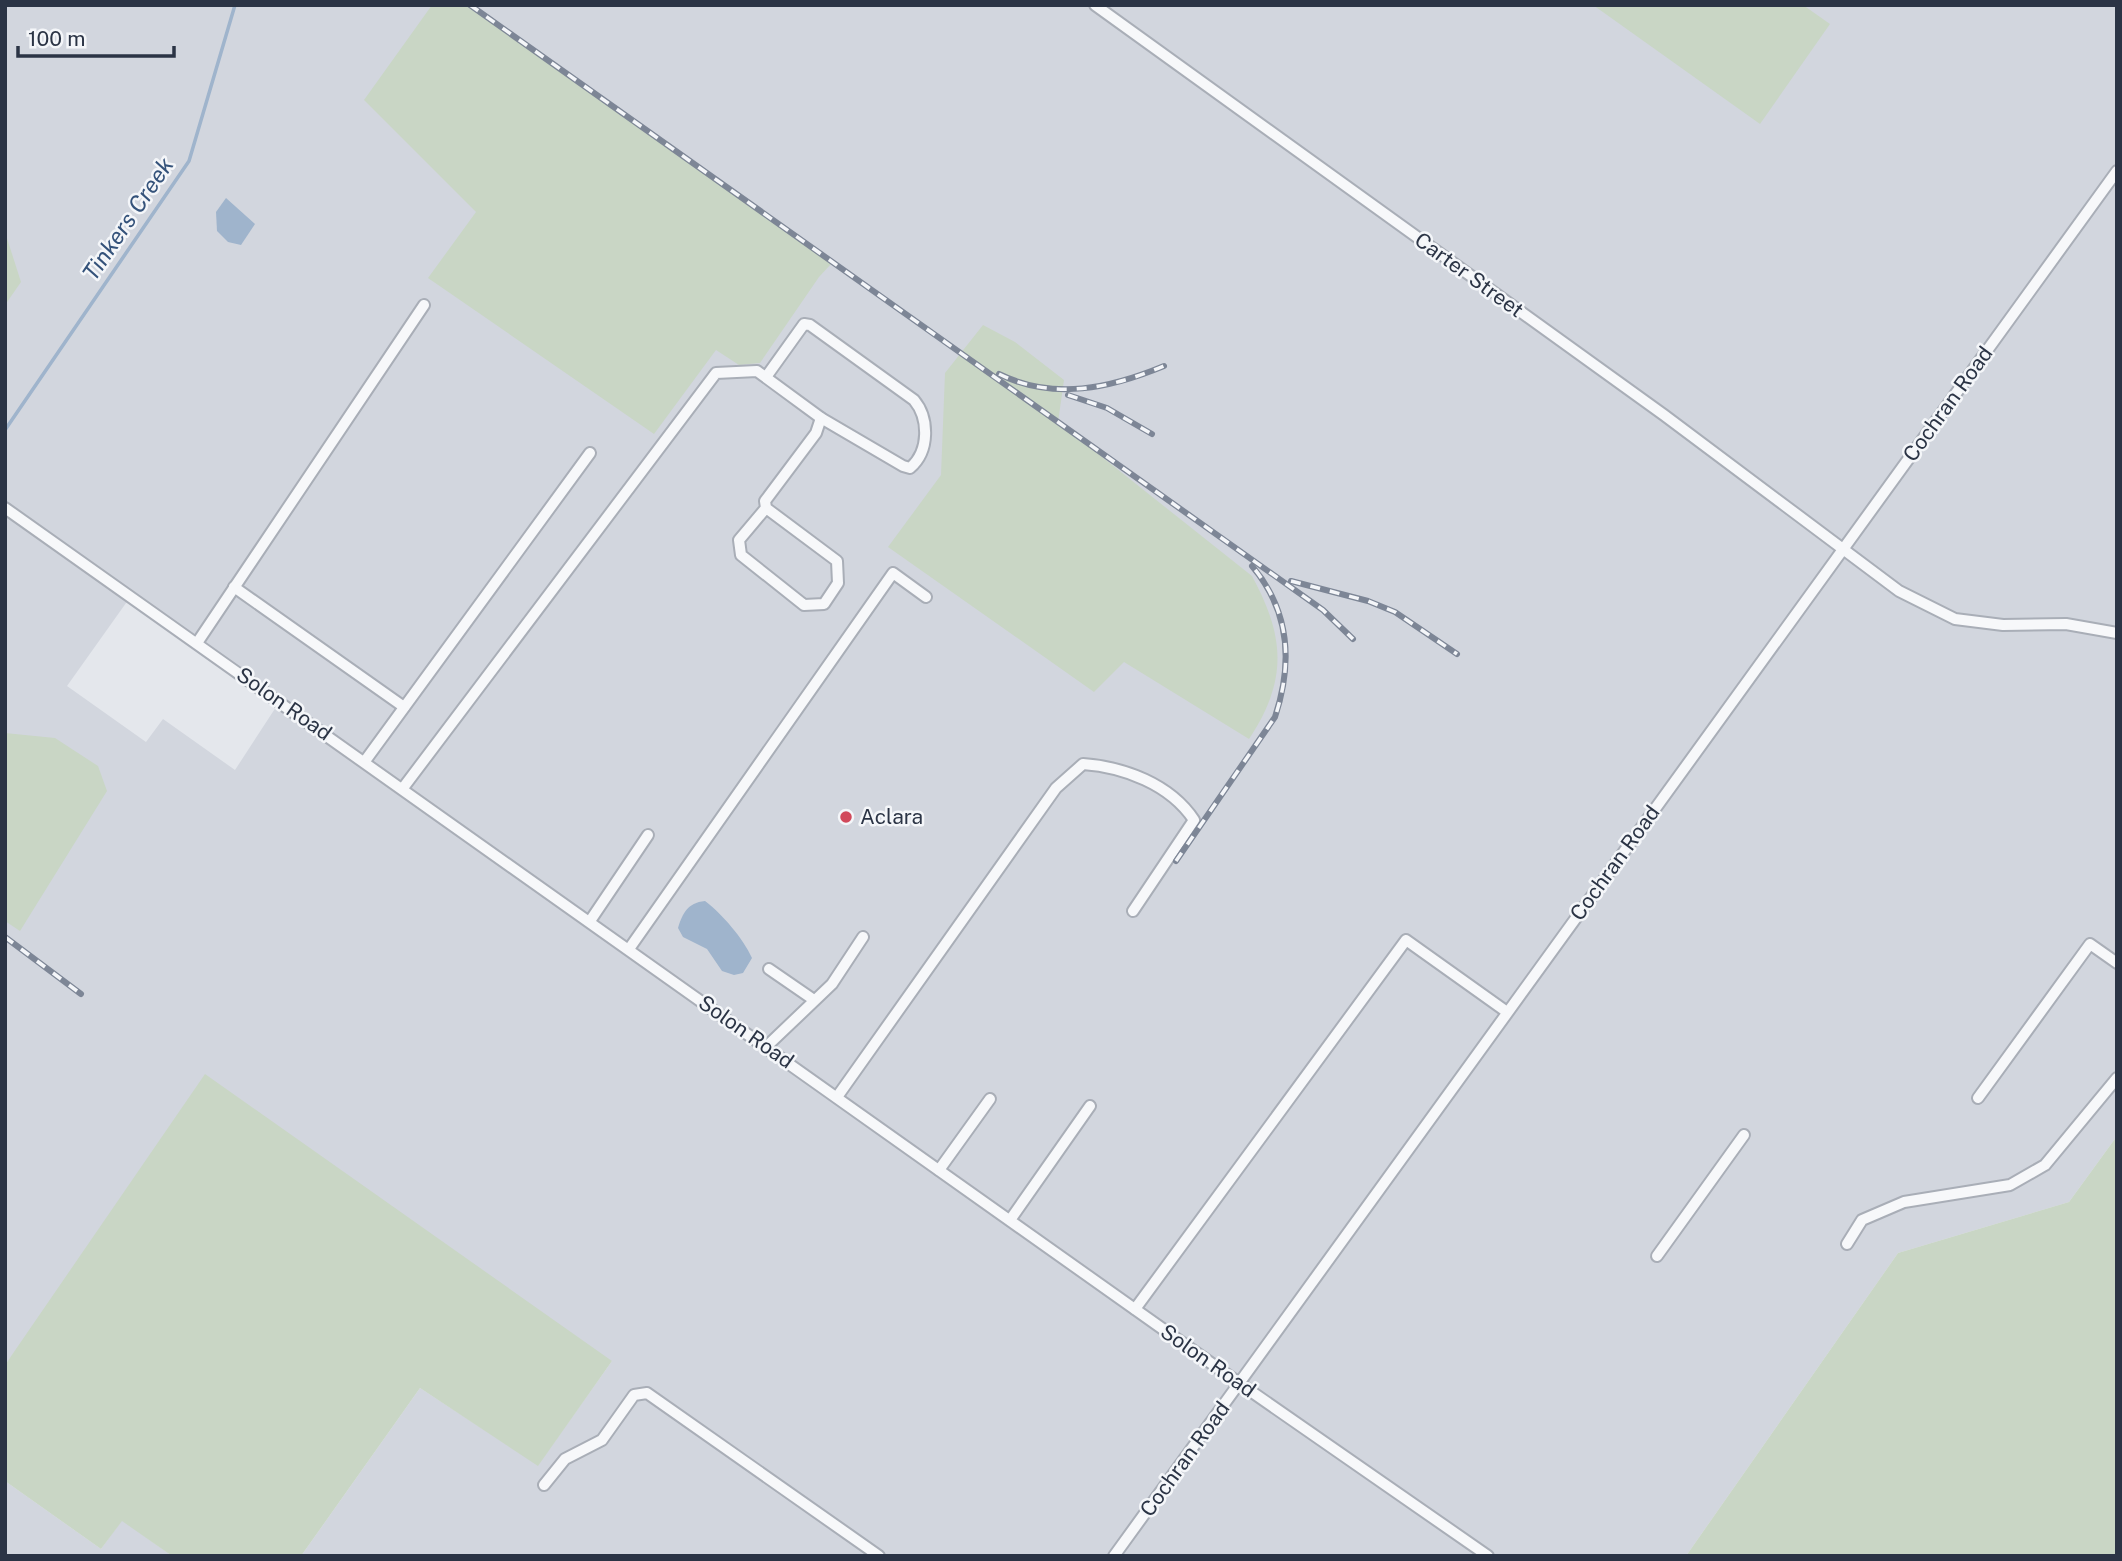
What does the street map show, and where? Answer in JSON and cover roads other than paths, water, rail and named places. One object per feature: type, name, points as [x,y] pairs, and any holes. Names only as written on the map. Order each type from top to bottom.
[{"type":"street","name":"Carter Street","points":[[1095,5],[1664,415],[1899,591],[1955,619],[2003,625],[2066,624],[2117,633]]},
{"type":"street","name":"Cochran Road","points":[[1114,1556],[2117,171]]},
{"type":"street","points":[[197,643],[424,305]]},
{"type":"street","points":[[404,788],[716,373],[757,371],[821,418],[903,466],[910,468],[922,450],[926,432],[924,412],[914,400],[810,325],[804,324],[766,377]]},
{"type":"street","points":[[766,508],[739,540],[741,555],[804,605],[824,604],[838,583],[837,561],[766,508],[765,501],[816,433],[821,418]]},
{"type":"street","points":[[365,761],[590,453]]},
{"type":"street","name":"Solon Road","points":[[5,508],[404,788],[1239,1383],[1488,1556]]},
{"type":"street","points":[[629,948],[892,573],[926,597]]},
{"type":"street","points":[[234,587],[404,707]]},
{"type":"street","points":[[837,1097],[1056,788],[1083,764],[1148,780],[1163,790],[1194,820],[1133,911]]},
{"type":"street","points":[[590,921],[648,835]]},
{"type":"street","points":[[767,1046],[832,984],[863,937]]},
{"type":"street","points":[[1135,1309],[1406,940],[1507,1012]]},
{"type":"street","points":[[1978,1098],[2090,944],[2117,963]]},
{"type":"street","points":[[769,969],[814,1000]]},
{"type":"street","points":[[1847,1244],[1862,1220],[1904,1202],[2010,1185],[2045,1165],[2117,1077]]},
{"type":"street","points":[[939,1170],[990,1100]]},
{"type":"street","points":[[1010,1220],[1090,1106]]},
{"type":"street","points":[[1657,1256],[1744,1135]]},
{"type":"street","points":[[544,1485],[565,1459],[602,1440],[634,1395],[647,1393],[879,1556]]},
{"type":"water","points":[[226,198],[255,224],[241,245],[228,242],[217,231],[216,212]]},
{"type":"water","points":[[705,901],[732,927],[748,950],[752,958],[743,973],[734,975],[722,971],[707,949],[683,937],[678,928],[687,910],[694,904]]},
{"type":"waterway","name":"Tinkers Creek","points":[[5,430],[189,161],[235,5]]},
{"type":"railway","points":[[470,5],[1323,610],[1353,639]]},
{"type":"railway","points":[[999,374],[1041,387],[1082,388],[1124,380],[1164,366]]},
{"type":"railway","points":[[1068,395],[1107,408],[1152,434]]},
{"type":"railway","points":[[1176,861],[1275,717],[1281,697],[1286,657],[1281,619],[1265,583],[1252,566]]},
{"type":"railway","points":[[1291,581],[1368,601],[1395,612],[1457,654]]},
{"type":"railway","points":[[5,937],[81,994]]},
{"type":"place","name":"Aclara","points":[[846,817]]}]
